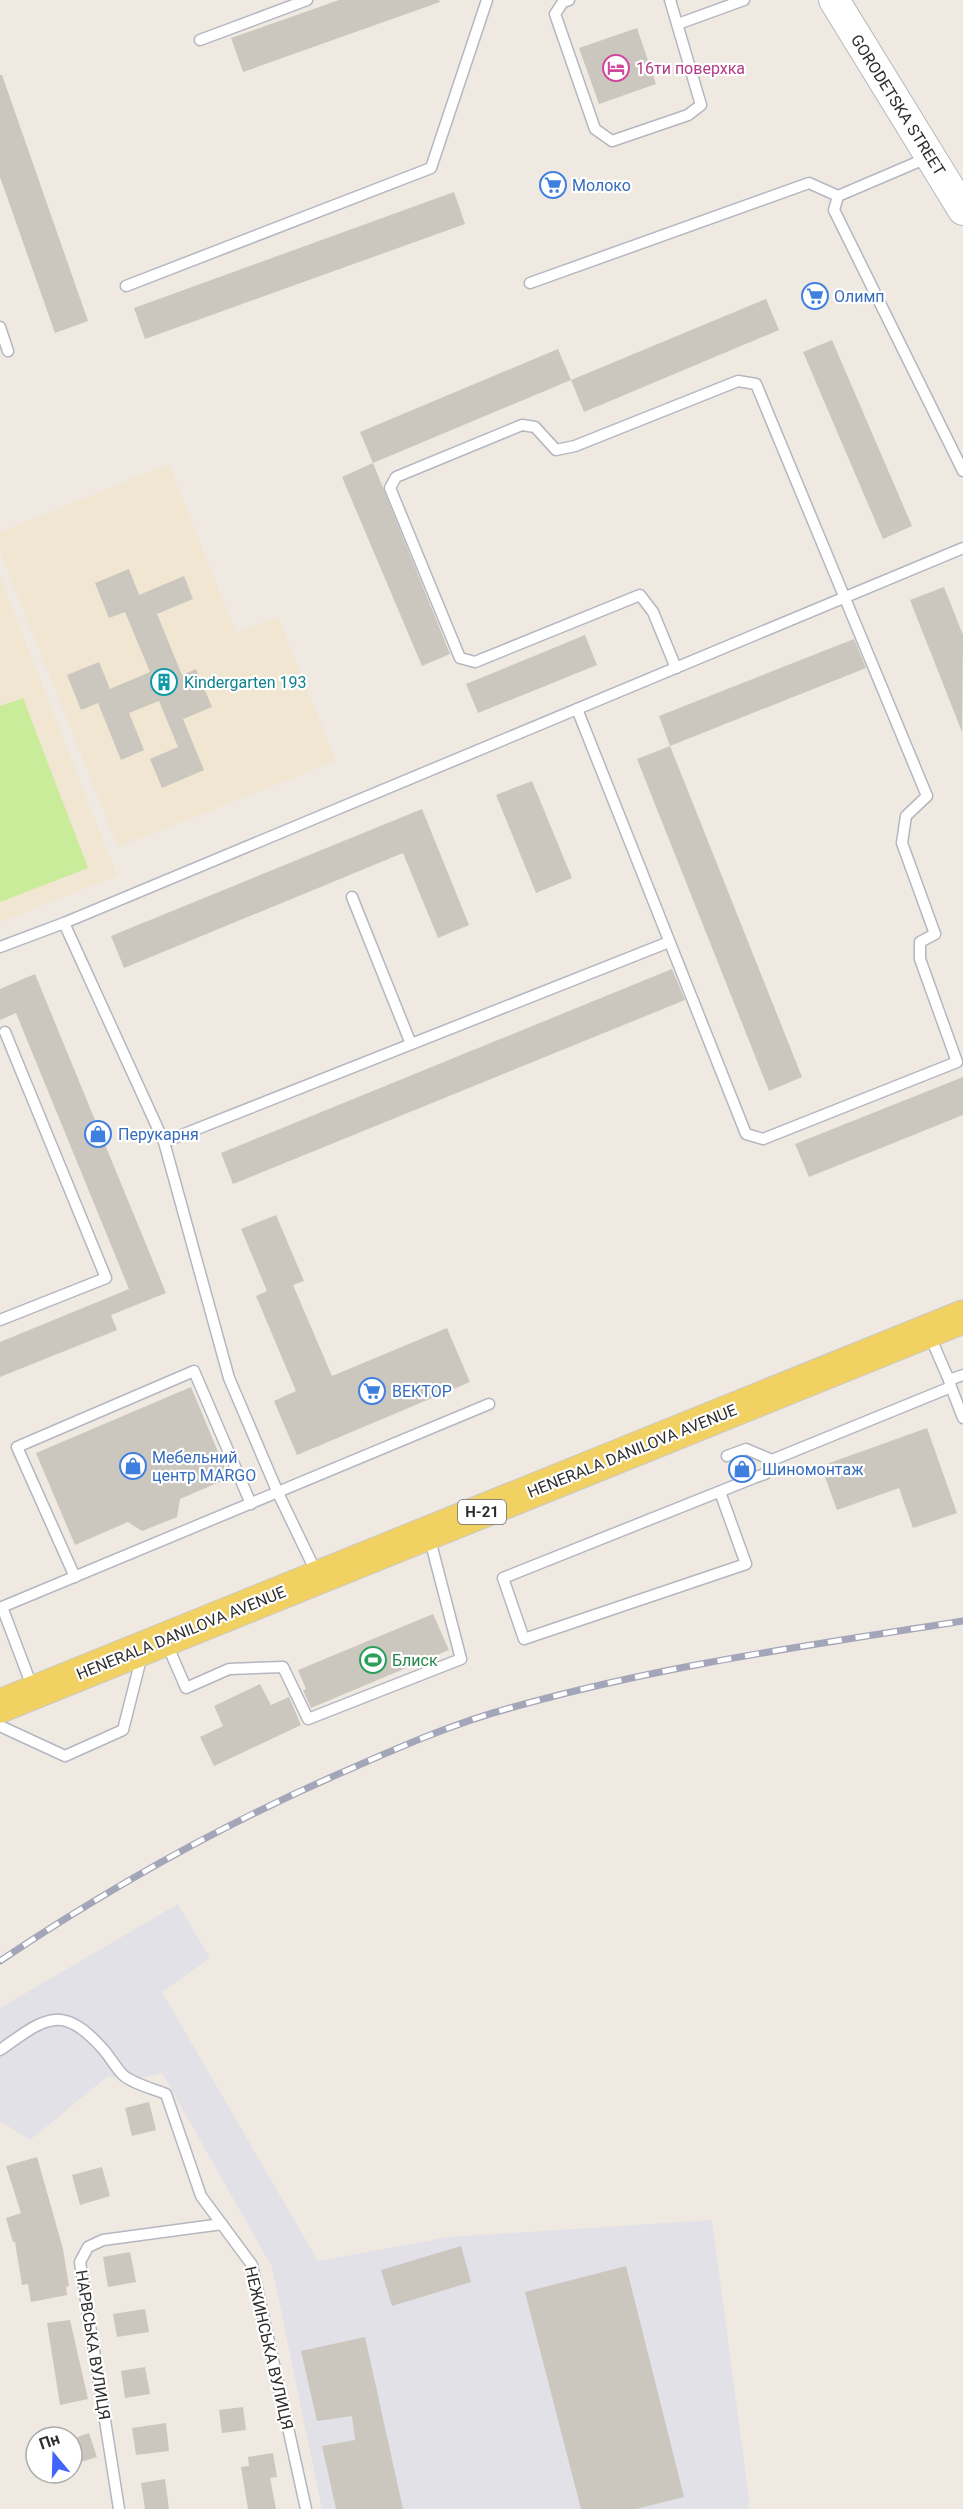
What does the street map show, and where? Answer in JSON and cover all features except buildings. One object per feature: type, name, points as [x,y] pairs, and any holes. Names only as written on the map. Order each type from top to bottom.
[{"type":"main road","name":"HENERALA DANILOVA AVENUE","points":[[0,1706],[963,1317]]},
{"type":"street","name":"GORODETSKA STREET","points":[[834,0],[963,210]]},
{"type":"lane","points":[[200,40],[307,0]]},
{"type":"lane","points":[[126,285],[431,168],[487,0]]},
{"type":"lane","points":[[569,0],[563,2],[555,14],[595,129],[612,141],[688,115],[701,105],[670,0]]},
{"type":"lane","points":[[678,24],[744,0]]},
{"type":"lane","points":[[530,283],[809,183],[838,196],[930,157]]},
{"type":"lane","points":[[838,196],[834,210],[963,471]]},
{"type":"lane","points":[[0,327],[8,351]]},
{"type":"lane","points":[[577,709],[746,1134],[763,1139],[957,1062],[920,959],[920,942],[935,934],[902,843],[906,816],[927,796],[756,384],[738,381],[575,446],[556,450],[535,427],[522,425],[396,477],[390,488],[460,658],[475,662],[640,595],[652,612],[676,668]]},
{"type":"lane","points":[[0,947],[963,548]]},
{"type":"lane","points":[[352,897],[411,1044]]},
{"type":"lane","points":[[64,922],[164,1142],[229,1378],[278,1493],[319,1577]]},
{"type":"lane","points":[[164,1142],[669,942]]},
{"type":"lane","points":[[0,1320],[106,1278],[5,1032]]},
{"type":"lane","points":[[928,1331],[963,1418]]},
{"type":"lane","points":[[75,1577],[17,1447],[194,1371],[251,1504]]},
{"type":"lane","points":[[720,1492],[746,1564],[524,1639],[503,1578],[765,1474],[772,1461],[950,1384],[963,1374]]},
{"type":"lane","points":[[34,1692],[2,1607],[489,1404]]},
{"type":"lane","points":[[727,1456],[746,1449],[772,1461]]},
{"type":"lane","points":[[154,1644],[186,1688],[229,1669],[284,1668],[308,1719],[462,1659],[429,1533]]},
{"type":"lane","points":[[0,1726],[65,1756],[123,1730],[154,1644]]},
{"type":"lane","name":"НЕЖИНСЬКА ВУЛИЦЯ","points":[[0,2050],[42,2021],[59,2020],[78,2026],[88,2033],[124,2076],[166,2094],[201,2196],[252,2265],[306,2509]]},
{"type":"lane","name":"НАРВСЬКА ВУЛИЦЯ","points":[[119,2509],[80,2262],[88,2247],[103,2240],[222,2224]]},
{"type":"shaded area","points":[[169,464],[236,633],[278,617],[336,761],[118,847],[0,551],[0,532]]},
{"type":"shaded area","points":[[0,577],[117,876],[0,922]]},
{"type":"shaded area","points":[[178,1904],[210,1958],[162,1992],[318,2261],[449,2237],[712,2220],[749,2499],[748,2509],[322,2509],[272,2267],[162,2073],[134,2080],[108,2076],[30,2140],[0,2121],[0,2008]]},
{"type":"green space","points":[[23,698],[88,868],[0,902],[0,706]]},
{"type":"railway","points":[[0,1961],[128,1881],[215,1833],[304,1789],[449,1728],[566,1693],[678,1668],[963,1621]]},
{"type":"place","name":"16ти поверхка","points":[[616,68]]},
{"type":"place","name":"Молоко","points":[[553,185]]},
{"type":"place","name":"Олимп","points":[[815,296]]},
{"type":"place","name":"Kindergarten 193","points":[[164,682]]},
{"type":"place","name":"Перукарня","points":[[98,1134]]},
{"type":"place","name":"ВЕКТОР","points":[[372,1391]]},
{"type":"place","name":"Мебельний центр MARGO","points":[[133,1466]]},
{"type":"place","name":"Шиномонтаж","points":[[742,1469]]},
{"type":"place","name":"Блиск","points":[[373,1660]]}]
